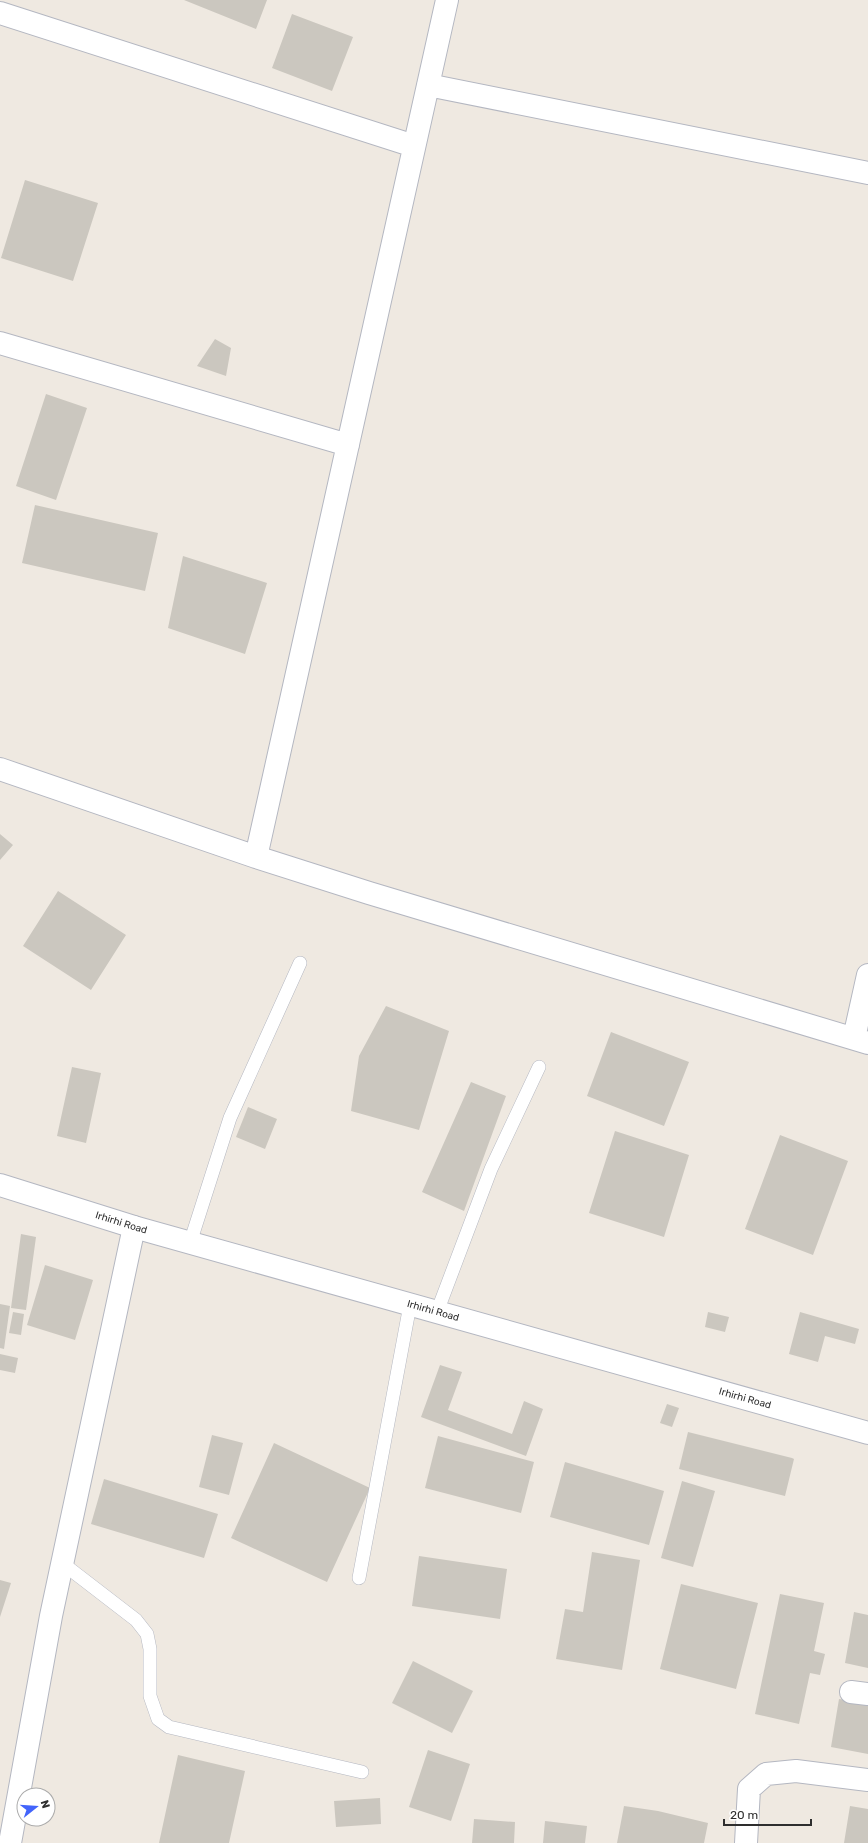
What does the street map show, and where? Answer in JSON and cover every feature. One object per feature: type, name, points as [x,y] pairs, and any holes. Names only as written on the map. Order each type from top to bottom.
[{"type":"street","points":[[256,856],[447,0]]},
{"type":"street","points":[[0,13],[414,146]]},
{"type":"street","points":[[428,85],[868,173]]},
{"type":"street","points":[[0,343],[348,446]]},
{"type":"street","points":[[0,769],[256,856],[398,902],[861,1041],[868,975]]},
{"type":"street","name":"Irhirhi Road","points":[[0,1185],[190,1243],[868,1433]]},
{"type":"street","points":[[10,1843],[51,1616],[134,1227]]},
{"type":"street","points":[[746,1843],[749,1789],[766,1774],[796,1771],[868,1780]]},
{"type":"lane","points":[[190,1243],[230,1118],[300,963]]},
{"type":"lane","points":[[437,1312],[491,1169],[539,1067]]},
{"type":"lane","points":[[358,1578],[410,1305]]},
{"type":"lane","points":[[62,1563],[136,1620],[147,1634],[150,1649],[150,1696],[158,1719],[169,1727],[362,1772]]},
{"type":"building","points":[[184,0],[267,0],[256,29]]},
{"type":"building","points":[[292,14],[353,37],[332,91],[272,68]]},
{"type":"building","points":[[25,180],[98,203],[73,281],[1,258]]},
{"type":"building","points":[[215,339],[231,348],[226,376],[197,366]]},
{"type":"building","points":[[46,394],[87,408],[56,500],[16,486]]},
{"type":"building","points":[[35,505],[158,533],[145,591],[22,563]]},
{"type":"building","points":[[183,556],[267,583],[245,654],[168,628]]},
{"type":"building","points":[[0,834],[13,845],[0,860]]},
{"type":"building","points":[[58,891],[126,935],[91,990],[23,946]]},
{"type":"building","points":[[386,1006],[449,1031],[419,1130],[351,1111],[359,1056]]},
{"type":"building","points":[[611,1032],[689,1062],[664,1126],[587,1096]]},
{"type":"building","points":[[72,1067],[101,1073],[86,1143],[57,1136]]},
{"type":"building","points":[[471,1082],[506,1096],[464,1211],[422,1192]]},
{"type":"building","points":[[248,1107],[277,1119],[265,1149],[236,1137]]},
{"type":"building","points":[[615,1131],[689,1155],[664,1237],[589,1213]]},
{"type":"building","points":[[780,1135],[848,1161],[813,1255],[745,1229]]},
{"type":"building","points":[[21,1234],[36,1237],[26,1310],[11,1308]]},
{"type":"building","points":[[45,1265],[93,1280],[75,1340],[27,1325]]},
{"type":"building","points":[[0,1304],[10,1306],[4,1349],[0,1348]]},
{"type":"building","points":[[13,1312],[24,1314],[21,1335],[9,1333]]},
{"type":"building","points":[[708,1312],[729,1317],[725,1332],[705,1327]]},
{"type":"building","points":[[800,1312],[859,1329],[855,1344],[825,1336],[818,1362],[789,1354]]},
{"type":"building","points":[[0,1354],[18,1358],[15,1373],[0,1370]]},
{"type":"building","points":[[440,1365],[462,1372],[448,1410],[512,1434],[524,1401],[543,1409],[526,1456],[421,1417]]},
{"type":"building","points":[[667,1404],[679,1408],[672,1427],[660,1423]]},
{"type":"building","points":[[688,1432],[794,1459],[785,1496],[679,1469]]},
{"type":"building","points":[[212,1435],[243,1443],[229,1495],[199,1487]]},
{"type":"building","points":[[438,1436],[534,1462],[521,1513],[425,1488]]},
{"type":"building","points":[[274,1443],[370,1488],[327,1582],[231,1538]]},
{"type":"building","points":[[565,1462],[664,1491],[649,1545],[550,1517]]},
{"type":"building","points":[[104,1479],[218,1514],[204,1558],[91,1524]]},
{"type":"building","points":[[682,1481],[715,1491],[693,1567],[661,1558]]},
{"type":"building","points":[[592,1552],[640,1560],[622,1670],[556,1659],[565,1609],[583,1612]]},
{"type":"building","points":[[419,1556],[507,1569],[500,1619],[412,1606]]},
{"type":"building","points":[[0,1580],[11,1583],[0,1617]]},
{"type":"building","points":[[681,1584],[758,1603],[736,1689],[660,1669]]},
{"type":"building","points":[[780,1594],[824,1603],[814,1651],[825,1654],[820,1675],[810,1673],[799,1724],[755,1714]]},
{"type":"building","points":[[854,1612],[868,1615],[868,1668],[845,1663]]},
{"type":"building","points":[[413,1661],[473,1691],[452,1733],[392,1703]]},
{"type":"building","points":[[839,1699],[868,1704],[868,1754],[831,1747]]},
{"type":"building","points":[[428,1750],[470,1764],[451,1821],[409,1807]]},
{"type":"building","points":[[178,1755],[245,1771],[229,1843],[159,1843]]},
{"type":"building","points":[[380,1798],[381,1824],[336,1827],[334,1801]]},
{"type":"building","points":[[624,1806],[658,1811],[708,1823],[704,1843],[617,1843]]},
{"type":"building","points":[[850,1806],[868,1809],[868,1843],[844,1843]]},
{"type":"building","points":[[474,1819],[515,1822],[514,1843],[472,1843]]},
{"type":"building","points":[[545,1821],[587,1826],[585,1843],[543,1843]]}]
